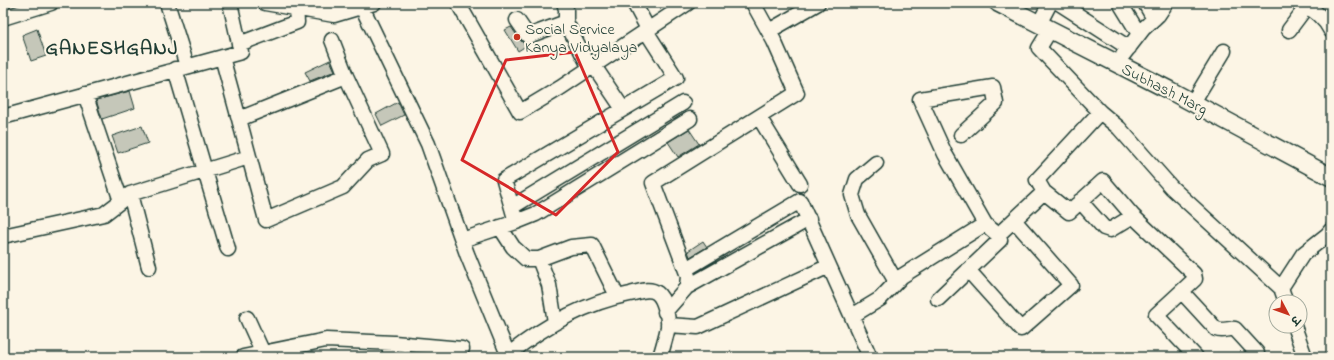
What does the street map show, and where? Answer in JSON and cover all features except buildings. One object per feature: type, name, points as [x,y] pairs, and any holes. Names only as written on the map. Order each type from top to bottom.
[{"type":"main road","name":"Subhash Marg","points":[[998,3],[1193,102],[1331,177]]},
{"type":"street","points":[[3,18],[29,6],[51,3]]},
{"type":"street","points":[[167,3],[204,170],[228,249]]},
{"type":"street","points":[[3,117],[241,52],[230,3]]},
{"type":"street","points":[[265,3],[334,15],[368,5],[428,144],[462,240],[508,356],[526,341],[564,317],[617,296],[648,290],[657,293],[664,304],[667,318],[660,357]]},
{"type":"street","points":[[458,3],[520,112],[592,67],[647,30],[680,5]]},
{"type":"street","points":[[564,3],[566,9],[566,22],[592,67],[623,109]]},
{"type":"street","points":[[516,222],[504,180],[676,78],[647,30],[634,3]]},
{"type":"street","points":[[667,318],[687,287],[688,276],[653,183],[797,93],[769,31],[753,3]]},
{"type":"street","points":[[769,31],[818,3]]},
{"type":"street","points":[[1050,3],[1039,48],[1100,112],[1119,128],[1171,187],[1281,288],[1283,294]]},
{"type":"street","points":[[1060,3],[1129,48]]},
{"type":"street","points":[[1120,3],[1139,34]]},
{"type":"street","points":[[1145,3],[1154,19]]},
{"type":"street","points":[[1117,63],[1139,34],[1158,16],[1166,3]]},
{"type":"street","points":[[1289,30],[1304,4],[1329,24]]},
{"type":"street","points":[[239,44],[297,22],[296,8]]},
{"type":"street","points":[[517,20],[528,36],[566,22]]},
{"type":"street","points":[[222,57],[266,220],[343,187],[368,160],[382,154],[346,76],[332,40]]},
{"type":"street","points":[[1193,102],[1224,51]]},
{"type":"street","points":[[239,119],[346,76]]},
{"type":"street","points":[[938,299],[1000,240],[998,235],[985,224],[945,154],[920,99],[993,87],[996,103],[960,135]]},
{"type":"street","points":[[85,94],[125,197],[149,267]]},
{"type":"street","points":[[512,207],[683,103]]},
{"type":"street","points":[[1100,112],[1037,180],[1044,192],[1069,212],[1103,181],[1133,216],[1194,274],[1195,279],[1156,315],[1196,357]]},
{"type":"street","points":[[759,117],[800,184]]},
{"type":"street","points":[[462,240],[500,228],[536,214],[690,119]]},
{"type":"street","points":[[4,233],[104,214],[125,197],[204,170],[249,157]]},
{"type":"street","points":[[876,163],[858,179],[852,195],[858,215],[896,282]]},
{"type":"street","points":[[998,235],[1044,192]]},
{"type":"street","points":[[686,269],[800,201],[870,357]]},
{"type":"street","points":[[1080,201],[1104,228],[1110,230],[1133,216]]},
{"type":"street","points":[[687,287],[809,219]]},
{"type":"street","points":[[968,270],[1021,329],[1071,285],[1014,220]]},
{"type":"street","points":[[852,316],[880,299],[902,276],[985,224]]},
{"type":"street","points":[[500,228],[513,247],[526,259],[539,259],[571,247],[592,245],[617,296]]},
{"type":"street","points":[[1281,288],[1303,254],[1330,235]]},
{"type":"street","points":[[539,259],[549,285],[555,322]]},
{"type":"street","points":[[667,318],[698,327],[830,266]]},
{"type":"street","points":[[1182,292],[1216,329],[1221,331],[1235,329],[1257,353]]},
{"type":"street","points":[[247,318],[263,353]]},
{"type":"street","points":[[1297,334],[1305,357]]},
{"type":"street","points":[[243,357],[326,340],[390,350],[462,350]]},
{"type":"highlighted area","points":[[575,52],[618,152],[556,215],[462,160],[506,60]]},
{"type":"place","name":"Social Service Kanya Vidyalaya","points":[[517,37]]},
{"type":"district","name":"GANESHGANJ","points":[[112,47]]}]
